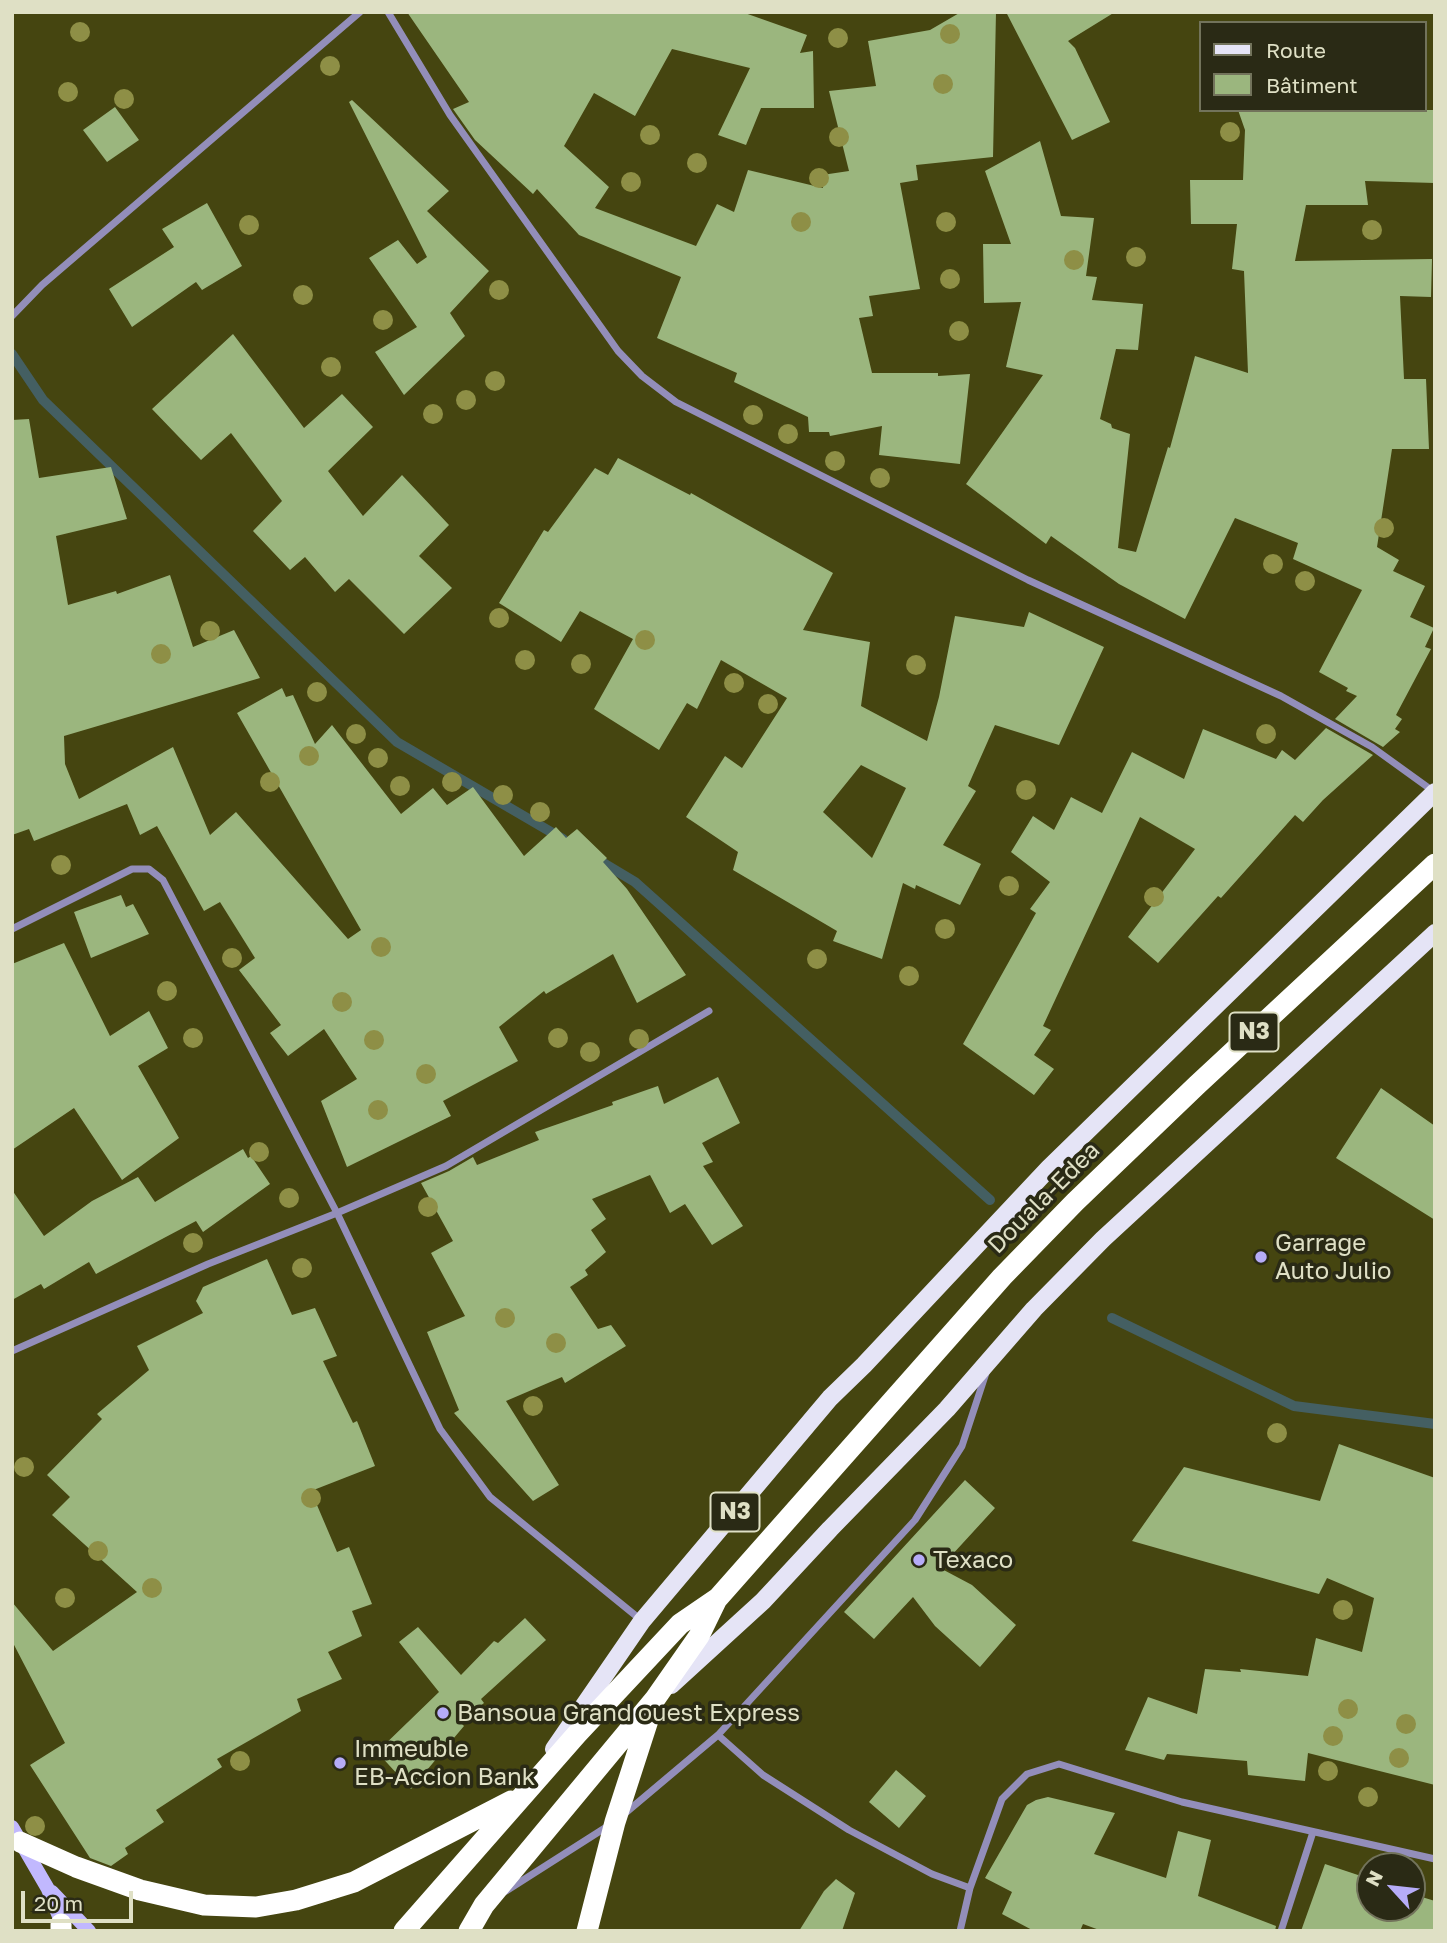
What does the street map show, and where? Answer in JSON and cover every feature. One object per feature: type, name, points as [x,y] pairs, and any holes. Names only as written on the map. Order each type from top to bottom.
[{"type":"highway","name":"Douala-Edea","points":[[404,1931],[522,1796],[680,1624],[718,1598],[1002,1278],[1075,1202],[1435,864]]},
{"type":"highway","name":"Douala-Edea","points":[[469,1931],[484,1905],[655,1699],[699,1636],[718,1598]]},
{"type":"highway","points":[[587,1931],[615,1822],[655,1699]]},
{"type":"highway","points":[[16,1834],[76,1867],[140,1890],[204,1905],[256,1907],[296,1900],[354,1882],[522,1796]]},
{"type":"main road","name":"N3","points":[[522,1796],[642,1621],[830,1398],[1049,1168],[1434,792]]},
{"type":"main road","name":"N3","points":[[655,1699],[763,1601],[947,1409],[1034,1309],[1103,1239],[1435,933]]},
{"type":"main road","points":[[16,1834],[48,1889],[62,1929]]},
{"type":"main road","points":[[48,1889],[89,1931]]},
{"type":"street","points":[[12,316],[42,285],[360,12]]},
{"type":"street","points":[[388,12],[450,116],[618,351],[642,376],[676,402],[1028,580],[1281,696],[1372,747],[1434,792]]},
{"type":"street","points":[[12,929],[132,869],[149,869],[163,880],[337,1213],[440,1429],[490,1497],[642,1621]]},
{"type":"street","points":[[12,1351],[208,1264],[446,1166],[709,1011]]},
{"type":"street","points":[[484,1905],[615,1822],[718,1735],[915,1520],[962,1446],[992,1356]]},
{"type":"street","points":[[718,1735],[763,1775],[849,1830],[932,1874],[970,1888]]},
{"type":"street","points":[[960,1931],[970,1888],[1002,1799],[1027,1773],[1059,1764],[1182,1802],[1435,1859]]},
{"type":"street","points":[[1281,1931],[1313,1832]]},
{"type":"building","points":[[407,12],[742,12],[807,35],[800,53],[813,51],[814,108],[761,108],[746,145],[718,135],[750,68],[672,49],[635,116],[594,93],[564,146],[609,187],[595,208],[696,246],[717,204],[734,212],[748,170],[823,188],[822,175],[849,171],[829,91],[876,86],[868,41],[930,30],[961,12],[996,12],[993,157],[916,165],[918,180],[900,183],[920,289],[869,296],[873,316],[859,318],[872,373],[938,373],[938,376],[970,374],[960,464],[879,455],[882,426],[830,436],[829,432],[809,432],[808,417],[734,382],[737,373],[657,338],[681,277],[579,235],[537,189],[533,194],[475,140],[453,109],[469,102]]},
{"type":"building","points":[[1006,12],[1115,12],[1068,41],[1075,48],[1110,122],[1072,140]]},
{"type":"building","points":[[352,100],[449,191],[427,211],[489,271],[450,313],[465,336],[404,395],[375,352],[417,327],[369,258],[398,240],[417,264],[427,257],[349,102]]},
{"type":"building","points":[[115,107],[139,140],[107,162],[83,130]]},
{"type":"building","points":[[1435,110],[1435,183],[1365,181],[1368,205],[1306,205],[1295,261],[1432,259],[1431,297],[1400,296],[1404,379],[1426,379],[1429,449],[1392,449],[1377,547],[1399,560],[1393,571],[1425,586],[1410,617],[1434,628],[1425,647],[1431,649],[1396,715],[1402,719],[1395,729],[1400,732],[1383,747],[1335,719],[1357,696],[1319,672],[1362,590],[1293,559],[1298,543],[1235,518],[1185,619],[1119,584],[1051,536],[1046,544],[966,484],[1043,375],[1006,367],[1021,302],[984,303],[983,244],[1011,244],[985,171],[1040,141],[1061,216],[1094,218],[1086,276],[1097,277],[1092,300],[1143,304],[1138,350],[1116,349],[1100,419],[1111,424],[1112,428],[1130,434],[1118,548],[1136,552],[1168,447],[1170,448],[1195,356],[1248,373],[1244,271],[1232,269],[1237,224],[1191,224],[1190,180],[1243,180],[1245,130],[1239,112]]},
{"type":"building","points":[[207,203],[242,266],[202,290],[196,282],[132,327],[109,289],[174,247],[162,229]]},
{"type":"building","points":[[233,334],[304,428],[342,394],[373,427],[328,471],[363,516],[402,475],[449,525],[419,556],[452,588],[404,634],[349,579],[335,592],[305,557],[290,570],[253,531],[282,501],[231,433],[201,460],[152,409]]},
{"type":"building","points":[[29,419],[39,478],[111,467],[127,519],[56,536],[68,605],[116,591],[117,594],[170,575],[193,647],[234,630],[260,678],[64,736],[65,764],[79,799],[173,747],[210,835],[236,812],[348,939],[361,930],[237,713],[282,688],[286,697],[293,695],[315,744],[332,725],[401,814],[433,788],[447,805],[473,787],[524,856],[556,827],[566,838],[577,829],[607,858],[603,862],[627,889],[686,975],[637,1003],[613,954],[546,994],[544,991],[499,1027],[518,1061],[443,1101],[451,1116],[347,1167],[321,1101],[357,1079],[324,1029],[288,1056],[270,1033],[281,1025],[239,970],[255,958],[220,902],[204,911],[157,826],[140,835],[127,804],[34,841],[29,829],[12,835],[12,420]]},
{"type":"building","points":[[618,458],[690,495],[691,493],[833,573],[803,630],[870,642],[861,706],[927,741],[955,616],[1024,627],[1029,612],[1104,647],[1059,745],[995,725],[968,786],[976,791],[943,845],[981,864],[960,905],[916,885],[915,889],[903,883],[882,959],[833,941],[837,931],[733,870],[738,852],[686,817],[725,756],[742,768],[787,698],[721,660],[697,709],[687,703],[659,750],[594,709],[633,639],[580,611],[561,642],[499,603],[544,530],[548,532],[595,468],[608,475]],"holes":[[[861,765],[906,788],[872,858],[823,812]]]},
{"type":"building","points":[[1326,728],[1373,755],[1303,822],[1295,815],[1158,963],[1128,937],[1195,849],[1140,817],[1043,1026],[1051,1030],[1034,1055],[1054,1069],[1034,1095],[963,1044],[1036,913],[1030,909],[1050,882],[1011,852],[1033,816],[1054,830],[1071,797],[1102,813],[1132,752],[1184,779],[1203,729],[1276,759],[1282,750],[1295,760]]},
{"type":"building","points":[[121,895],[126,907],[133,904],[149,934],[91,958],[74,912]]},
{"type":"building","points":[[64,943],[110,1036],[149,1011],[168,1048],[138,1066],[179,1138],[122,1180],[74,1108],[12,1150],[12,964]]},
{"type":"building","points":[[718,1077],[740,1123],[702,1143],[713,1162],[703,1166],[743,1226],[712,1245],[685,1204],[670,1213],[650,1175],[592,1199],[606,1219],[591,1230],[606,1252],[585,1270],[588,1275],[570,1287],[598,1329],[611,1325],[626,1346],[565,1383],[562,1377],[506,1401],[559,1485],[533,1501],[454,1413],[459,1410],[427,1332],[465,1316],[431,1253],[453,1241],[421,1183],[473,1157],[477,1165],[539,1140],[535,1132],[613,1105],[612,1102],[658,1086],[664,1104]]},
{"type":"building","points":[[1381,1088],[1435,1126],[1435,1220],[1336,1158]]},
{"type":"building","points":[[243,1149],[270,1184],[203,1232],[196,1221],[96,1274],[89,1262],[44,1289],[41,1284],[12,1300],[12,1190],[44,1236],[92,1201],[138,1177],[155,1202]]},
{"type":"building","points":[[267,1259],[292,1315],[315,1308],[337,1356],[323,1361],[353,1423],[357,1421],[375,1466],[311,1491],[337,1552],[349,1547],[372,1604],[352,1611],[362,1636],[328,1652],[342,1679],[297,1699],[301,1711],[217,1759],[222,1767],[156,1810],[164,1822],[125,1848],[128,1854],[111,1866],[90,1858],[30,1765],[65,1743],[12,1641],[12,1602],[53,1651],[137,1592],[52,1515],[70,1497],[47,1475],[102,1419],[97,1414],[149,1370],[137,1346],[203,1313],[196,1301],[203,1287]]},
{"type":"building","points":[[1339,1444],[1435,1478],[1435,1785],[1308,1753],[1305,1781],[1248,1775],[1247,1761],[1167,1754],[1164,1760],[1125,1750],[1148,1697],[1197,1714],[1205,1669],[1241,1672],[1240,1669],[1308,1676],[1316,1638],[1362,1652],[1374,1598],[1327,1578],[1319,1594],[1132,1541],[1184,1467],[1320,1501]]},
{"type":"building","points":[[965,1480],[995,1508],[940,1568],[972,1585],[1016,1625],[980,1667],[935,1626],[913,1597],[874,1639],[844,1612]]},
{"type":"building","points":[[525,1618],[546,1640],[481,1699],[484,1703],[460,1722],[464,1726],[411,1789],[377,1752],[439,1692],[399,1642],[418,1627],[461,1675],[494,1641],[498,1643]]},
{"type":"building","points":[[896,1770],[926,1796],[899,1828],[869,1802]]},
{"type":"building","points":[[1048,1797],[1115,1813],[1094,1854],[1166,1878],[1178,1831],[1211,1840],[1198,1896],[1276,1926],[1275,1931],[1102,1931],[1083,1924],[1080,1931],[1034,1931],[1002,1914],[1012,1892],[985,1878],[1027,1805]]},
{"type":"building","points":[[1325,1864],[1356,1874],[1356,1922],[1426,1922],[1426,1898],[1435,1901],[1435,1931],[1301,1931]]},
{"type":"building","points":[[836,1879],[855,1893],[842,1931],[799,1931],[824,1891]]},
{"type":"waterway","points":[[12,354],[43,400],[397,742],[563,839]]},
{"type":"waterway","points":[[595,858],[635,882],[990,1200]]},
{"type":"waterway","points":[[1112,1318],[1294,1406],[1435,1424]]},
{"type":"place","name":"Garrage Auto Julio","points":[[1261,1257]]},
{"type":"place","name":"Texaco","points":[[919,1560]]},
{"type":"place","name":"Bansoua Grand ouest Express","points":[[443,1713]]},
{"type":"place","name":"Immeuble EB-Accion Bank","points":[[340,1763]]}]
